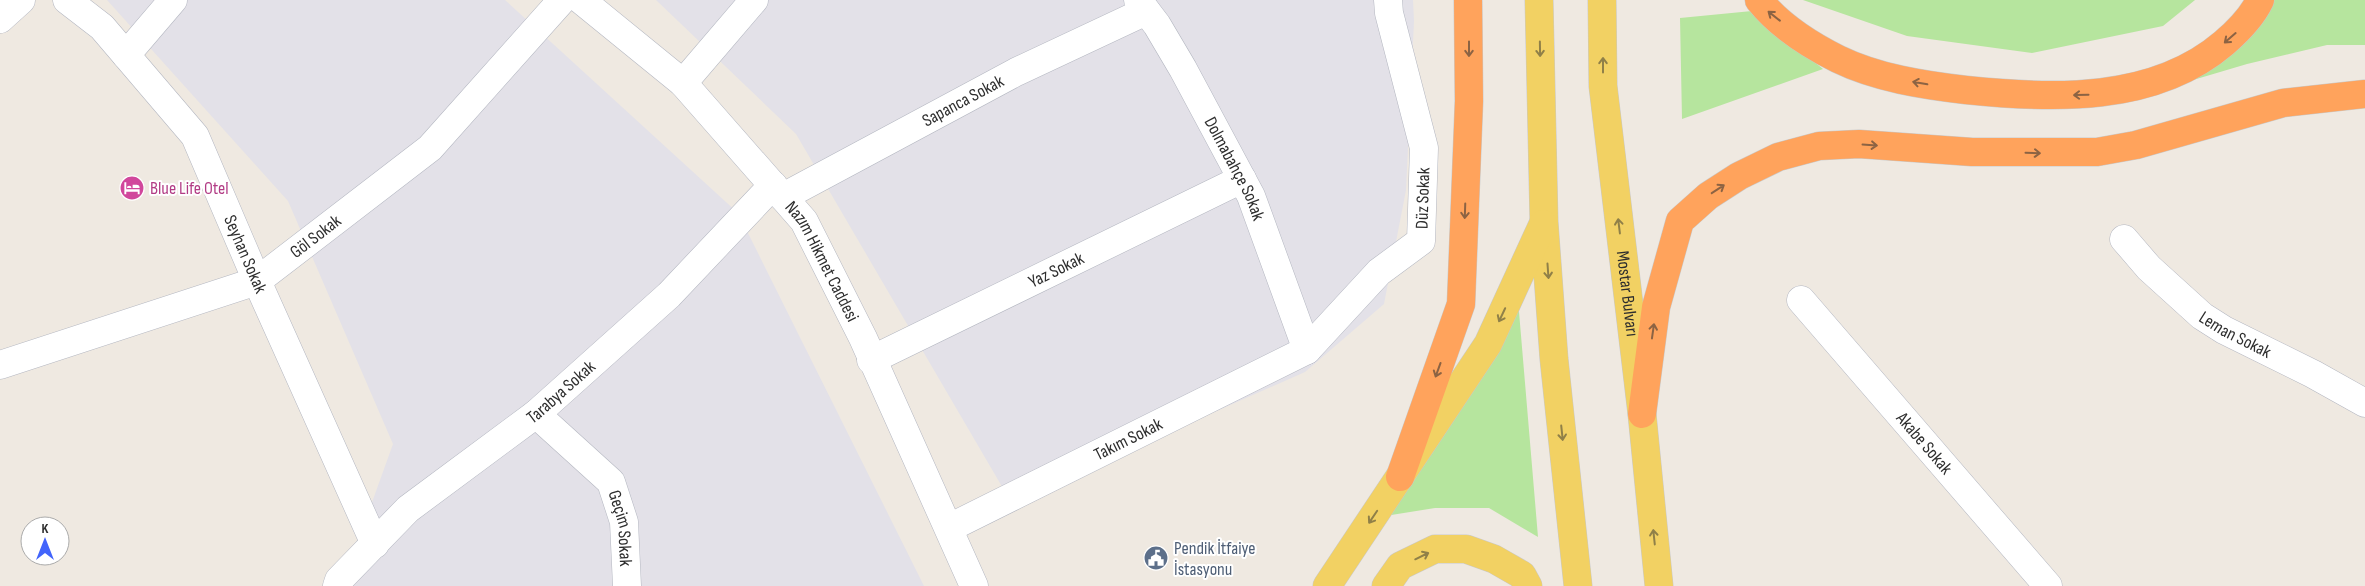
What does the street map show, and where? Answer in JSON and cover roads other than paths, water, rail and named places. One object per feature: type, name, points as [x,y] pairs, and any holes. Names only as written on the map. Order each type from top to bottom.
[{"type":"highway","points":[[1400,477],[1462,304],[1469,101],[1468,0]]},
{"type":"highway","points":[[1759,0],[1768,11],[1794,31],[1838,59],[1888,77],[1945,87],[2041,96],[2091,94],[2136,87],[2178,72],[2207,58],[2237,33],[2255,10],[2260,0]]},
{"type":"highway","points":[[1642,414],[1656,308],[1680,221],[1708,196],[1739,176],[1778,157],[1818,146],[1859,144],[1972,152],[2097,152],[2136,145],[2283,103],[2365,94]]},
{"type":"main road","points":[[1539,0],[1544,222],[1554,359],[1578,586]]},
{"type":"main road","name":"Mostar Bulvarı","points":[[1602,0],[1603,86],[1642,414],[1659,586]]},
{"type":"main road","points":[[1327,586],[1488,344],[1544,222]]},
{"type":"main road","points":[[1386,586],[1400,566],[1435,550],[1466,549],[1494,559],[1522,575],[1528,586]]},
{"type":"street","points":[[0,19],[21,0]]},
{"type":"street","name":"Seyhan Sokak","points":[[67,0],[102,27],[195,136],[257,281],[375,544]]},
{"type":"street","points":[[126,55],[173,0]]},
{"type":"street","name":"Göl Sokak","points":[[0,365],[257,281],[430,148],[562,0]]},
{"type":"street","name":"Nazım Hikmet Caddesi","points":[[581,0],[683,83],[804,221],[863,338],[871,360],[974,586]]},
{"type":"street","points":[[683,83],[754,0]]},
{"type":"street","name":"Düz Sokak","points":[[1307,350],[1379,272],[1421,241],[1424,148],[1389,13],[1388,0]]},
{"type":"street","name":"Dolmabahçe Sokak","points":[[1142,5],[1182,69],[1251,196],[1307,350]]},
{"type":"street","name":"Sapanca Sokak","points":[[778,191],[1016,72],[1142,5]]},
{"type":"street","name":"Yaz Sokak","points":[[871,360],[1242,179]]},
{"type":"street","name":"Tarabya Sokak","points":[[336,586],[339,580],[408,509],[536,414],[669,295],[778,191]]},
{"type":"street","name":"Leman Sokak","points":[[2124,239],[2149,268],[2202,316],[2224,330],[2313,374],[2365,403]]},
{"type":"street","name":"Akabe Sokak","points":[[1802,300],[2048,586]]},
{"type":"street","name":"Takım Sokak","points":[[948,528],[1307,350]]},
{"type":"street","name":"Geçim Sokak","points":[[536,414],[610,482],[624,522],[628,586]]},
{"type":"place","name":"Blue Life Otel","points":[[132,188]]},
{"type":"place","name":"Pendik İtfaiye İstasyonu","points":[[1156,558]]}]
